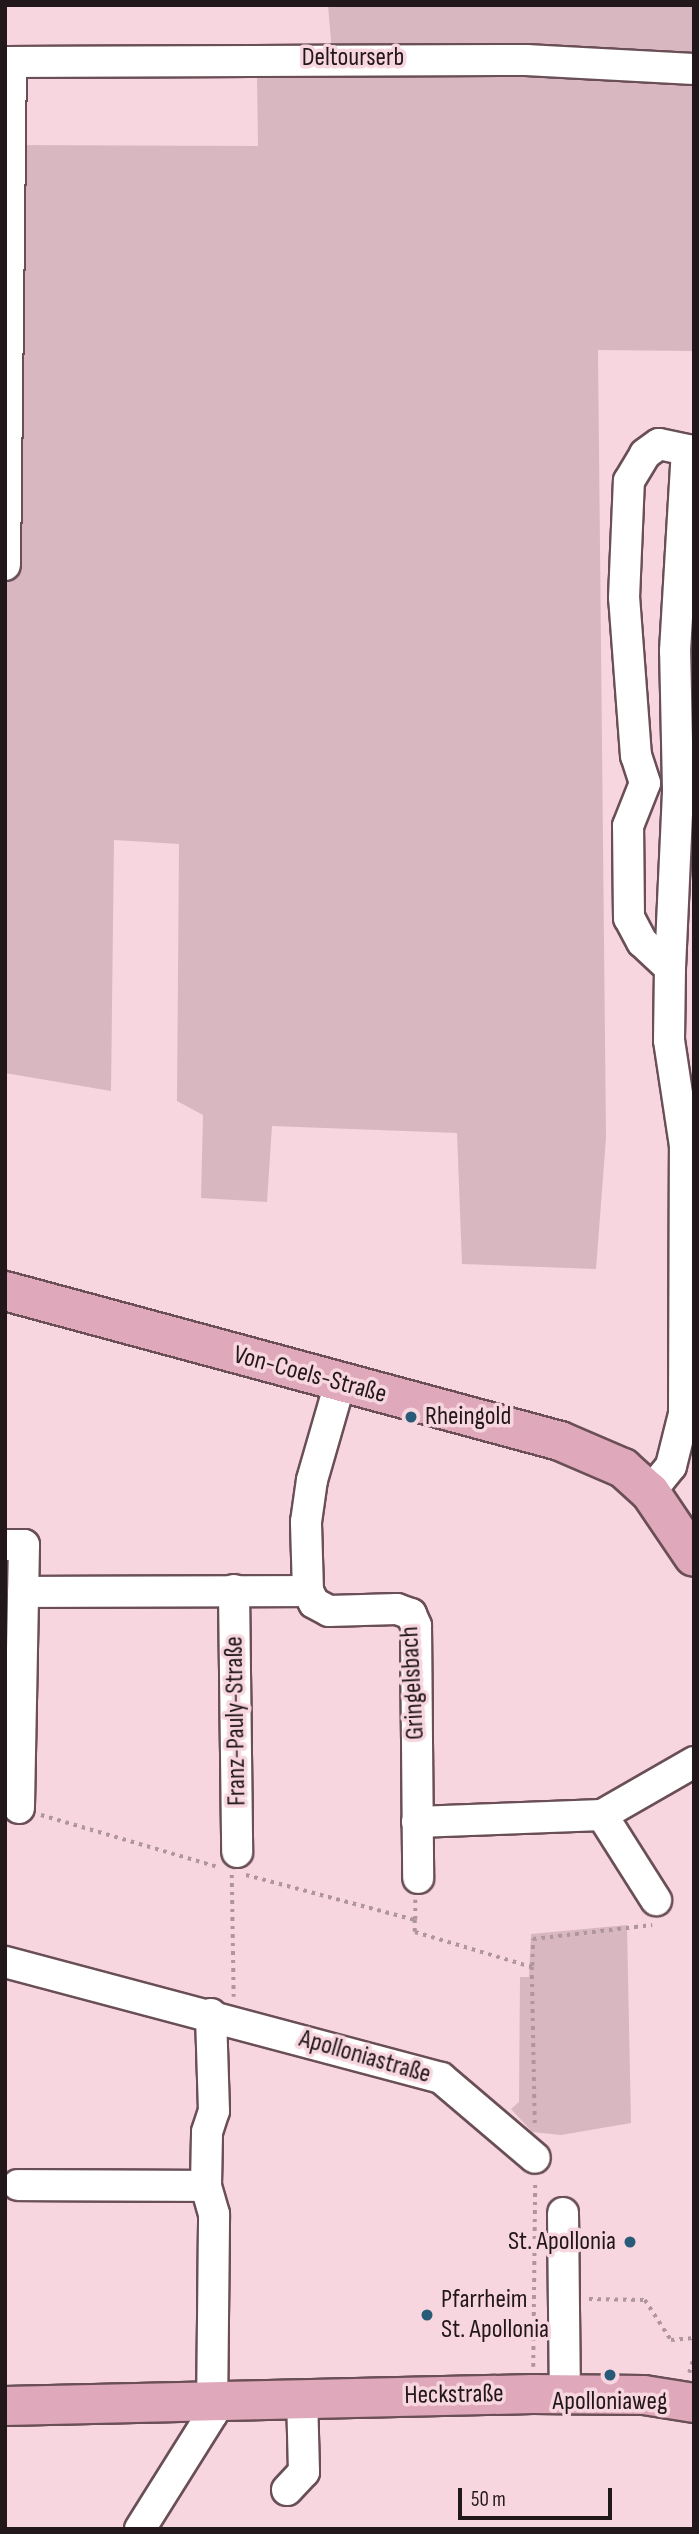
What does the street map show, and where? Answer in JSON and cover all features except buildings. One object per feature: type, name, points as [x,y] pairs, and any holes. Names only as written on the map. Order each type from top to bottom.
[{"type":"main road","name":"Von-Coels-Straße","points":[[5,1291],[561,1441],[623,1468],[650,1492],[694,1558]]},
{"type":"main road","name":"Heckstraße","points":[[5,2406],[213,2399],[549,2394],[663,2396],[694,2403]]},
{"type":"street","name":"Deltourserb","points":[[5,565],[8,62],[498,59],[694,69]]},
{"type":"street","points":[[650,1492],[671,1466],[684,1414],[689,1136],[669,1040],[670,968],[686,789],[675,651],[690,451],[659,444],[645,454],[629,481],[624,598],[636,756],[645,783],[628,826],[629,918],[642,942],[670,968]]},
{"type":"street","points":[[629,652],[675,651]]},
{"type":"street","points":[[645,783],[686,789]]},
{"type":"street","points":[[23,1592],[308,1591],[306,1522],[312,1480],[340,1383]]},
{"type":"street","points":[[5,1545],[24,1545],[19,1808]]},
{"type":"street","name":"Franz-Pauly-Straße","points":[[234,1590],[234,1862]]},
{"type":"street","name":"Gringelsbach","points":[[308,1591],[314,1603],[329,1611],[397,1609],[411,1614],[416,1626],[418,1878]]},
{"type":"street","points":[[417,1822],[602,1815],[694,1762]]},
{"type":"street","points":[[602,1815],[656,1900]]},
{"type":"street","name":"Apolloniastraße","points":[[5,1962],[222,2017],[441,2078],[535,2158]]},
{"type":"street","points":[[140,2529],[212,2414],[214,2214],[206,2186],[207,2132],[214,2111],[222,2017]]},
{"type":"street","points":[[18,2185],[206,2186]]},
{"type":"street","points":[[549,2394],[562,2299],[563,2213]]},
{"type":"street","points":[[287,2490],[304,2472],[302,2398]]},
{"type":"path","points":[[19,1808],[234,1862],[415,1920]]},
{"type":"path","points":[[222,2017],[234,1862]]},
{"type":"path","points":[[418,1878],[415,1932],[532,1967]]},
{"type":"path","points":[[549,2394],[535,2158],[532,1967],[534,1939],[654,1925],[656,1900]]},
{"type":"path","points":[[562,2299],[645,2300],[671,2340],[694,2338]]},
{"type":"shaded area","points":[[328,5],[694,5],[694,351],[598,350],[606,1138],[596,1269],[462,1264],[457,1133],[272,1126],[267,1202],[201,1198],[203,1115],[177,1101],[179,844],[114,840],[111,1091],[5,1073],[5,145],[258,146],[257,77],[334,77]]},
{"type":"shaded area","points":[[627,1925],[631,2123],[561,2135],[532,2132],[511,2109],[519,2102],[520,1977],[529,1977],[531,1934]]},
{"type":"place","name":"Rheingold","points":[[411,1417]]},
{"type":"place","name":"St. Apollonia","points":[[630,2242]]},
{"type":"place","name":"Pfarrheim St. Apollonia","points":[[427,2315]]},
{"type":"place","name":"Apolloniaweg","points":[[610,2375]]}]
